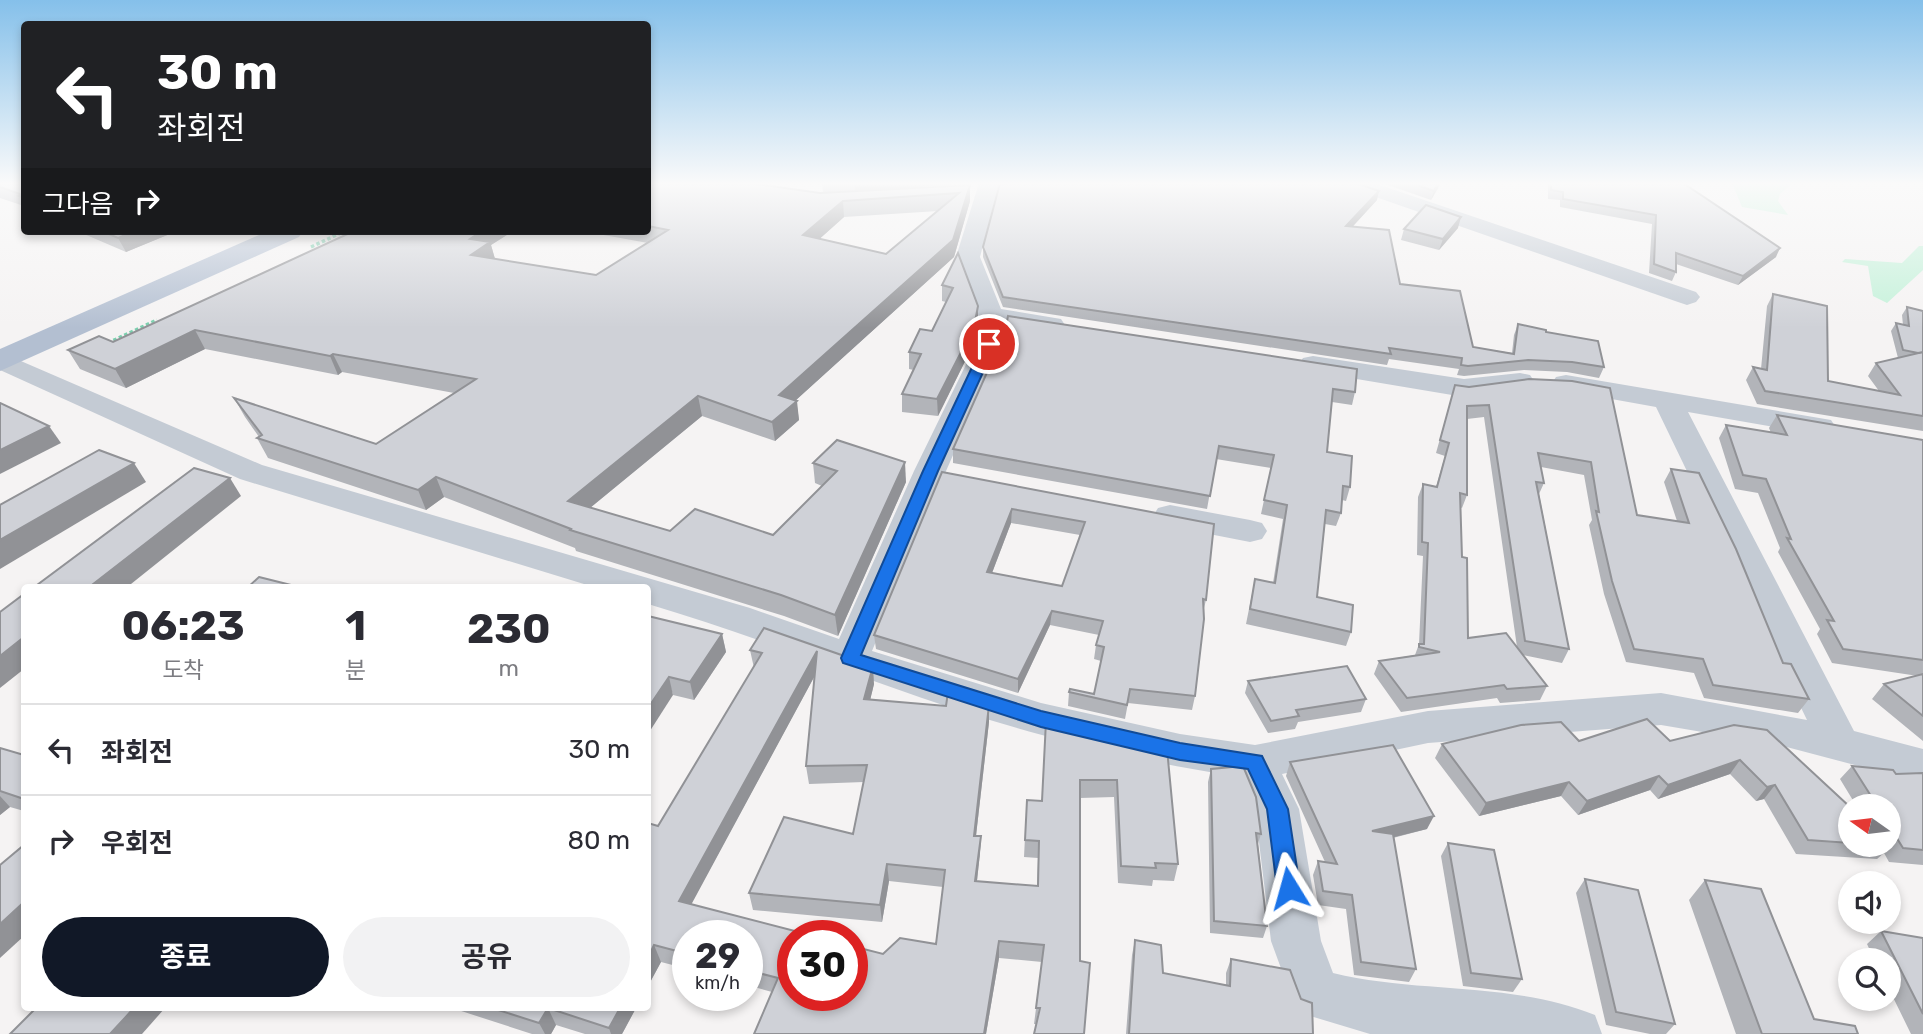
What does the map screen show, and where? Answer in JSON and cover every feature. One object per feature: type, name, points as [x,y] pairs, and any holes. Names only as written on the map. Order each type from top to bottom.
[{"type":"main road","points":[[1,361],[281,235]]},
{"type":"street","points":[[850,658],[944,473],[989,344],[993,322],[969,265],[972,231]]},
{"type":"street","points":[[1495,231],[1687,297]]},
{"type":"street","points":[[993,322],[1002,317],[1083,329]]},
{"type":"street","points":[[1286,360],[1464,388],[1524,381],[1567,383],[1843,429]]},
{"type":"street","points":[[1,361],[251,472],[625,584]]},
{"type":"street","points":[[1668,401],[1840,744]]},
{"type":"street","points":[[1143,511],[1250,531]]},
{"type":"street","points":[[651,592],[737,617],[850,658],[1041,719],[1180,751],[1255,762],[1428,727],[1661,709],[1779,729],[1923,766]]},
{"type":"street","points":[[1255,762],[1277,809],[1296,941],[1315,994],[1370,1008],[1472,1014],[1576,1034]]},
{"type":"green space","points":[[1919,246],[1923,246],[1923,270],[1887,303],[1873,296],[1868,266],[1842,262],[1845,259],[1902,263]]},
{"type":"building","points":[[666,231],[807,231],[803,235],[886,254],[913,231],[956,231],[953,240],[779,395],[797,401],[772,422],[698,396],[568,501],[670,531],[695,509],[773,535],[837,471],[813,463],[837,440],[905,462],[835,615],[781,595],[570,530],[436,477],[418,490],[257,438],[262,435],[234,398],[376,444],[476,379],[333,354],[330,356],[195,330],[115,369],[68,350],[99,336],[113,342],[345,235],[476,235],[470,239],[490,242],[471,255],[596,275]]},
{"type":"building","points":[[987,231],[1389,231],[1400,284],[1460,291],[1473,347],[1514,354],[1518,324],[1598,341],[1604,367],[1528,360],[1468,366],[1461,365],[1462,358],[1389,348],[1391,354],[1003,297],[983,247]]},
{"type":"building","points":[[1413,231],[1449,231],[1443,239]]},
{"type":"building","points":[[1655,231],[1755,231],[1780,248],[1743,276],[1676,253],[1676,272],[1654,264]]},
{"type":"building","points":[[958,253],[978,306],[974,327],[937,399],[902,394],[921,354],[909,352],[920,329],[932,331],[953,288],[942,285]]},
{"type":"building","points":[[1773,294],[1827,306],[1828,381],[1900,395],[1876,363],[1923,352],[1923,416],[1765,391],[1753,367],[1767,370]]},
{"type":"building","points":[[1907,307],[1923,311],[1923,352],[1903,350],[1896,323],[1909,326]]},
{"type":"building","points":[[1008,316],[1357,369],[1355,392],[1333,389],[1327,452],[1352,456],[1350,487],[1343,486],[1341,513],[1326,510],[1317,597],[1353,605],[1351,632],[1250,609],[1255,579],[1275,583],[1287,505],[1264,500],[1274,455],[1219,446],[1210,496],[953,449],[1005,332]]},
{"type":"building","points":[[1529,379],[1572,381],[1610,388],[1637,515],[1689,523],[1671,469],[1699,473],[1736,549],[1783,663],[1791,664],[1809,699],[1713,685],[1703,659],[1634,649],[1612,581],[1596,511],[1599,512],[1591,462],[1538,453],[1544,483],[1536,482],[1569,649],[1525,641],[1489,405],[1467,406],[1467,495],[1460,493],[1462,557],[1467,558],[1468,638],[1506,633],[1547,686],[1507,689],[1504,685],[1407,698],[1379,661],[1440,652],[1419,647],[1419,644],[1424,644],[1428,543],[1422,542],[1423,484],[1437,487],[1449,443],[1440,440],[1455,385],[1469,387]]},
{"type":"building","points":[[0,403],[49,426],[0,450]]},
{"type":"building","points":[[1777,415],[1923,440],[1923,660],[1843,649],[1827,620],[1834,621],[1787,538],[1791,539],[1766,479],[1743,475],[1726,425],[1787,435]]},
{"type":"building","points":[[99,450],[134,463],[0,540],[0,505]]},
{"type":"building","points":[[194,468],[230,478],[93,584],[38,584]]},
{"type":"building","points":[[942,472],[1214,524],[1206,600],[1203,599],[1204,619],[1195,696],[1130,689],[1127,705],[1069,692],[1070,689],[1094,694],[1104,647],[1096,645],[1103,621],[1052,611],[1018,679],[874,635]],"holes":[[[1012,509],[1085,522],[1062,586],[987,572]]]},
{"type":"building","points":[[259,577],[287,584],[251,584]]},
{"type":"building","points":[[21,596],[21,639],[0,656],[0,612]]},
{"type":"building","points":[[651,617],[722,634],[690,682],[669,677],[651,704]]},
{"type":"building","points":[[764,628],[873,666],[864,699],[946,706],[948,692],[989,705],[974,836],[981,836],[975,881],[1038,886],[1039,841],[1025,840],[1027,800],[1042,801],[1046,721],[1167,749],[1178,864],[1155,863],[1156,868],[1121,866],[1117,780],[1080,780],[1080,961],[1090,963],[1084,1034],[1034,1034],[1040,1008],[1036,1008],[1044,945],[999,941],[984,1034],[754,1034],[777,980],[777,1011],[868,1011],[868,950],[883,954],[900,938],[936,944],[945,870],[887,864],[880,905],[749,893],[784,817],[853,834],[867,765],[806,766],[817,651],[679,901],[752,920],[672,920],[672,950],[654,945],[651,952],[651,824],[658,826],[762,653],[750,650]]},
{"type":"building","points":[[1347,666],[1366,699],[1296,710],[1299,716],[1271,721],[1248,681]]},
{"type":"building","points":[[1923,674],[1923,716],[1884,684]]},
{"type":"building","points":[[1647,719],[1670,741],[1734,725],[1767,730],[1838,796],[1838,842],[1808,840],[1775,785],[1767,787],[1740,760],[1668,785],[1659,776],[1587,801],[1569,782],[1486,803],[1442,744],[1521,725],[1561,722],[1579,741]]},
{"type":"building","points":[[1393,745],[1434,816],[1372,831],[1393,834],[1416,969],[1361,962],[1352,895],[1323,891],[1318,861],[1337,864],[1290,762]]},
{"type":"building","points":[[0,748],[21,754],[21,798],[0,791]]},
{"type":"building","points":[[1243,766],[1256,797],[1261,834],[1256,833],[1267,926],[1214,921],[1211,769]]},
{"type":"building","points":[[1852,766],[1893,770],[1896,774],[1923,773],[1923,850],[1903,848],[1901,845],[1901,794],[1870,794]]},
{"type":"building","points":[[1448,843],[1494,850],[1522,979],[1471,973]]},
{"type":"building","points":[[21,848],[21,905],[0,924],[0,865]]},
{"type":"building","points":[[1585,879],[1638,890],[1675,1024],[1616,1012]]},
{"type":"building","points":[[1705,880],[1761,889],[1814,1019],[1855,1026],[1858,1034],[1762,1034]]},
{"type":"building","points":[[763,923],[777,926],[777,978],[763,974]]},
{"type":"building","points":[[1883,934],[1923,938],[1923,1014],[1901,971],[1901,948],[1890,948]]},
{"type":"building","points":[[1135,940],[1161,945],[1163,973],[1230,986],[1231,959],[1290,970],[1301,999],[1312,1003],[1313,1034],[1129,1034]]},
{"type":"building","points":[[33,1011],[131,1011],[110,1034],[10,1034]]},
{"type":"building","points":[[501,1011],[546,1011],[539,1023]]},
{"type":"building","points":[[557,1011],[618,1011],[609,1028]]},
{"type":"route","points":[[989,344],[930,471],[850,658],[1041,719],[1180,751],[1255,762],[1277,809],[1289,888]]}]
